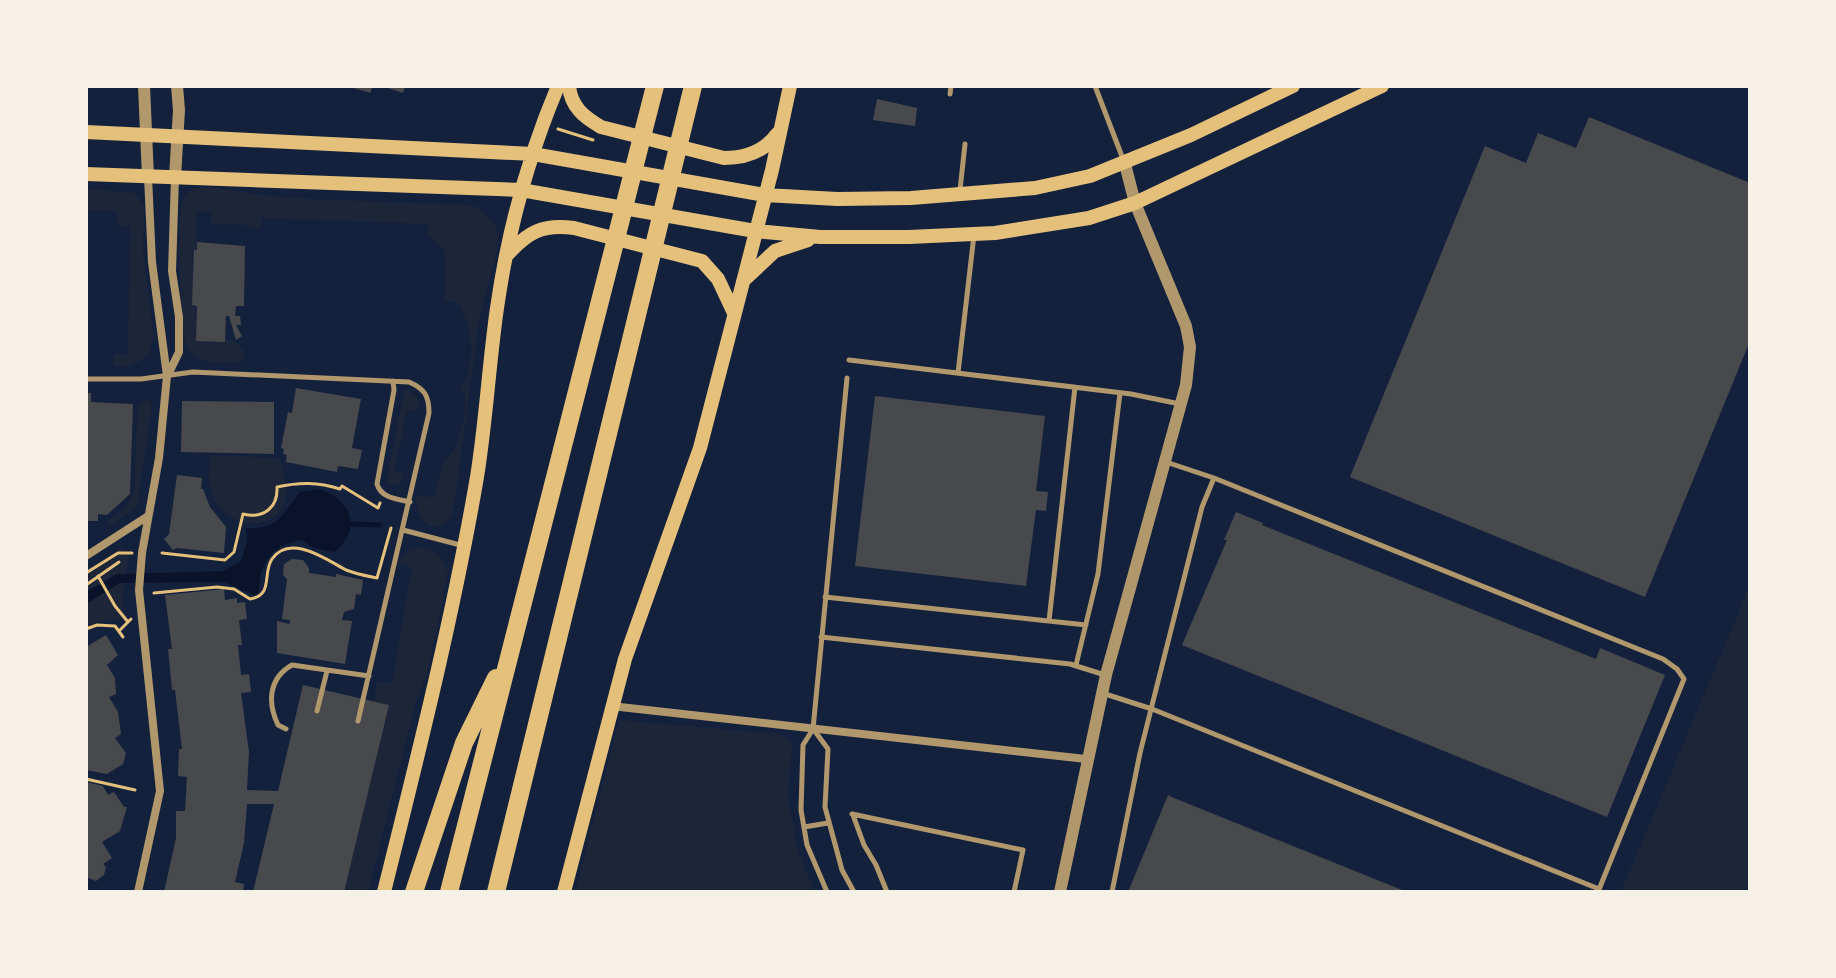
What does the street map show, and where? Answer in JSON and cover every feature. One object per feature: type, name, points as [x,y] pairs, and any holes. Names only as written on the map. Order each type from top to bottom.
[{"type":"highway","points":[[449,892],[655,86]]},
{"type":"highway","points":[[496,892],[692,90]]},
{"type":"highway","points":[[414,892],[464,743],[513,643]]},
{"type":"main road","points":[[384,892],[420,749],[465,546],[506,258],[521,190],[558,86]]},
{"type":"main road","points":[[569,86],[575,106],[585,118],[601,127],[724,158],[740,158],[767,147],[781,127]]},
{"type":"main road","points":[[564,892],[611,706],[700,448],[790,86]]},
{"type":"main road","points":[[86,132],[533,154],[765,195],[837,199],[960,195],[1035,188],[1090,176],[1125,164],[1293,86]]},
{"type":"main road","points":[[86,174],[521,190],[755,231],[820,237],[975,234],[1052,226],[1135,203],[1382,86]]},
{"type":"main road","points":[[506,258],[519,242],[536,230],[553,225],[574,228],[702,261],[718,279],[734,313]]},
{"type":"main road","points":[[742,281],[775,251],[820,237]]},
{"type":"street","points":[[138,892],[160,791],[137,555],[159,458],[167,376],[152,262],[144,86]]},
{"type":"street","points":[[167,376],[179,352],[179,317],[172,271],[177,86]]},
{"type":"street","points":[[1060,892],[1101,693],[1186,385],[1190,347],[1186,326],[1135,203],[1125,164]]},
{"type":"street","points":[[86,556],[148,516]]},
{"type":"street","points":[[611,706],[1086,759]]},
{"type":"lane","points":[[950,94],[951,86]]},
{"type":"lane","points":[[1095,86],[1125,164]]},
{"type":"lane","points":[[960,195],[965,144]]},
{"type":"lane","points":[[958,373],[975,234]]},
{"type":"lane","points":[[849,360],[1075,387],[1181,404]]},
{"type":"lane","points":[[86,379],[193,372],[409,382],[421,387],[429,399],[429,413],[358,721]]},
{"type":"lane","points":[[827,892],[807,845],[801,810],[803,745],[813,729],[847,378]]},
{"type":"lane","points":[[393,381],[377,484],[378,489],[387,496],[410,502]]},
{"type":"lane","points":[[1049,621],[1075,387]]},
{"type":"lane","points":[[1076,665],[1098,574],[1120,393]]},
{"type":"lane","points":[[1101,693],[1152,709],[1598,891],[1684,679],[1677,669],[1663,659],[1166,461]]},
{"type":"lane","points":[[1112,892],[1152,709],[1202,507],[1214,478]]},
{"type":"lane","points":[[403,530],[465,546]]},
{"type":"lane","points":[[825,597],[1086,625]]},
{"type":"lane","points":[[821,637],[1076,665],[1106,675]]},
{"type":"lane","points":[[286,729],[278,725],[272,700],[272,687],[281,671],[292,665],[369,676]]},
{"type":"lane","points":[[317,711],[327,671]]},
{"type":"lane","points":[[813,729],[828,749],[825,807],[842,870],[854,892]]},
{"type":"lane","points":[[887,892],[852,814],[1023,850],[1014,892]]},
{"type":"lane","points":[[804,827],[828,823]]},
{"type":"path","points":[[162,553],[225,560],[234,552],[243,514],[257,516],[268,511],[275,503],[277,487],[294,483],[319,483],[340,489],[342,486],[378,508],[380,502],[390,504]]},
{"type":"path","points":[[154,593],[217,587],[234,589],[250,599],[258,598],[266,588],[267,568],[273,558],[278,552],[293,549],[307,550],[349,571],[377,578],[392,522]]},
{"type":"path","points":[[86,573],[118,553],[137,555]]},
{"type":"path","points":[[86,585],[119,562]]},
{"type":"path","points":[[98,576],[128,622]]},
{"type":"path","points":[[86,629],[97,625],[115,626],[123,637]]},
{"type":"path","points":[[86,779],[135,790]]},
{"type":"shaded area","points":[[205,187],[287,198],[467,205],[477,207],[495,225],[499,238],[480,315],[453,513],[441,526],[434,527],[423,521],[416,497],[434,498],[442,466],[455,448],[464,422],[465,394],[461,388],[469,367],[471,345],[467,323],[458,302],[445,301],[445,252],[428,234],[428,224],[261,218],[261,226],[257,229],[245,225],[211,224],[211,212],[197,212],[197,340],[234,340],[244,352],[244,362],[205,361],[187,348],[184,337],[179,248],[184,198],[190,191]]},
{"type":"shaded area","points":[[86,189],[135,193],[144,206],[143,253],[154,337],[150,351],[140,361],[127,367],[113,366],[114,354],[128,354],[130,226],[117,225],[117,211],[86,210]]},
{"type":"shaded area","points":[[405,388],[417,397],[418,411],[407,410],[394,472],[403,474],[400,484],[394,486],[388,482],[388,472]]},
{"type":"shaded area","points":[[149,399],[152,406],[137,507],[110,526],[108,520],[126,507],[134,491],[138,404]]},
{"type":"shaded area","points":[[210,455],[279,458],[286,492],[282,508],[275,516],[254,523],[231,517],[221,509],[210,489]]},
{"type":"shaded area","points":[[319,489],[339,500],[350,515],[351,524],[344,543],[335,552],[313,548],[303,540],[276,550],[265,563],[259,592],[254,595],[224,582],[120,583],[86,604],[86,592],[117,574],[224,571],[241,561],[247,541],[246,528],[272,524],[300,492]]},
{"type":"shaded area","points":[[422,547],[439,556],[448,573],[429,668],[415,705],[368,892],[340,892],[386,704],[374,701],[377,681],[392,683],[412,567],[398,564],[407,552]]},
{"type":"shaded area","points":[[120,548],[129,553],[123,591],[123,617],[86,626],[86,570]]},
{"type":"shaded area","points":[[1750,585],[1750,892],[1621,892]]},
{"type":"shaded area","points":[[619,720],[779,734],[788,738],[792,746],[788,798],[798,851],[815,892],[575,892]]},
{"type":"building","points":[[347,86],[373,86],[370,93]]},
{"type":"building","points":[[382,86],[405,86],[403,93]]},
{"type":"building","points":[[877,99],[917,108],[915,126],[873,120]]},
{"type":"building","points":[[1589,117],[1750,183],[1750,341],[1645,597],[1350,477],[1485,146],[1526,163],[1538,133],[1576,148]]},
{"type":"building","points":[[197,242],[245,246],[244,306],[236,306],[235,316],[240,316],[241,325],[236,325],[242,336],[236,340],[229,316],[226,316],[225,342],[196,341],[197,306],[192,305]]},
{"type":"building","points":[[296,388],[361,399],[352,448],[362,450],[358,469],[338,466],[337,472],[286,462],[287,455],[281,448]]},
{"type":"building","points":[[86,393],[91,393],[91,402],[133,404],[130,494],[107,515],[98,514],[98,521],[86,521]]},
{"type":"building","points":[[875,396],[1045,416],[1036,491],[1048,492],[1046,511],[1036,510],[1026,586],[855,566]]},
{"type":"building","points":[[182,401],[274,402],[274,454],[181,452]]},
{"type":"building","points":[[177,475],[202,478],[201,489],[226,527],[224,553],[173,550],[164,539],[169,534]]},
{"type":"building","points":[[1236,512],[1596,659],[1600,648],[1665,675],[1607,817],[1182,645]]},
{"type":"building","points":[[292,559],[303,560],[309,573],[336,577],[336,574],[363,580],[361,595],[356,594],[354,609],[344,612],[342,620],[352,621],[345,664],[277,653],[277,621],[290,624],[290,620],[282,619],[287,579],[283,575],[284,564]]},
{"type":"building","points":[[224,589],[225,600],[237,598],[237,603],[245,602],[247,619],[239,620],[242,645],[238,645],[241,675],[249,674],[251,692],[241,693],[249,752],[247,790],[278,791],[303,685],[389,705],[344,892],[253,892],[274,804],[247,804],[244,843],[235,882],[244,884],[243,892],[164,892],[176,838],[176,811],[185,811],[187,777],[178,776],[179,749],[182,749],[175,690],[172,690],[168,649],[172,649],[165,595]]},
{"type":"building","points":[[106,635],[118,655],[107,665],[115,678],[116,694],[109,697],[118,712],[121,734],[115,738],[126,753],[123,764],[107,774],[86,770],[86,647]]},
{"type":"building","points":[[86,782],[103,786],[108,795],[114,792],[127,807],[120,831],[102,842],[112,858],[103,864],[106,867],[104,875],[96,881],[86,877]]},
{"type":"building","points":[[1168,795],[1174,798],[1407,892],[1128,892]]},
{"type":"waterway","points":[[346,524],[380,525]]}]
